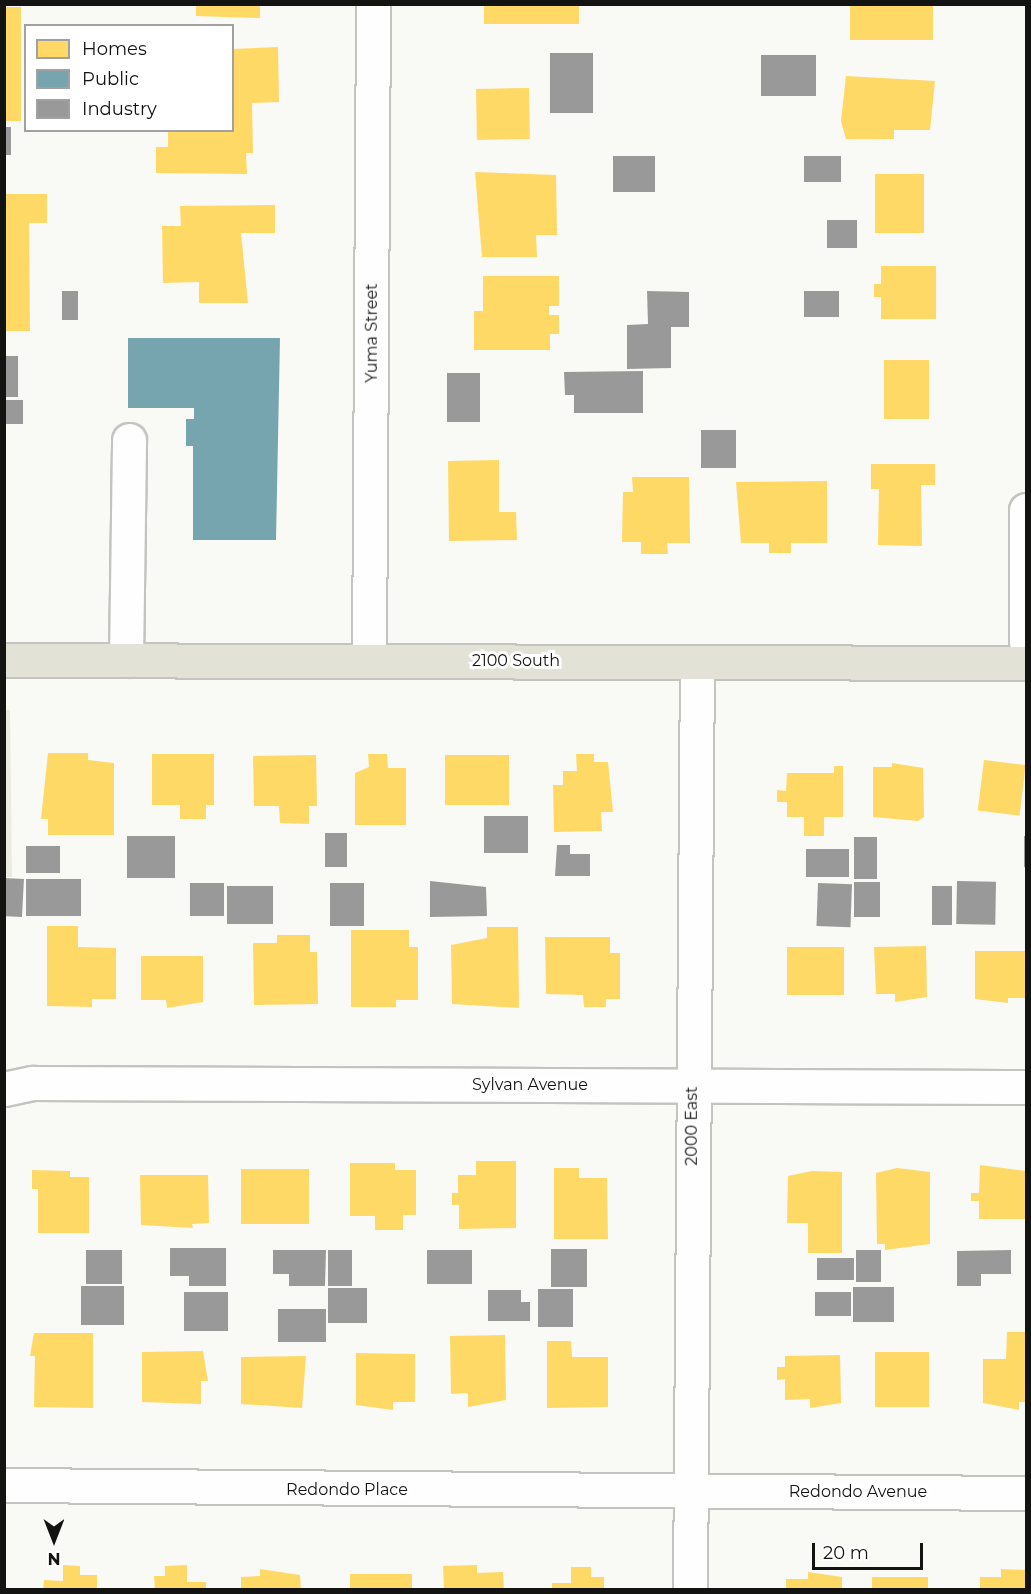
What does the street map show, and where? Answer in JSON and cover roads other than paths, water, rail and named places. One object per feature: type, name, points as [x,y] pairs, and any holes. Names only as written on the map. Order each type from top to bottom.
[{"type":"main road","name":"2100 South","points":[[4,660],[1026,663]]},
{"type":"street","name":"Yuma Street","points":[[369,661],[374,4]]},
{"type":"street","points":[[126,660],[129,440]]},
{"type":"street","points":[[1026,510],[1026,642]]},
{"type":"street","name":"2000 East","points":[[690,1590],[692,1086],[697,662]]},
{"type":"street","name":"Sylvan Avenue","points":[[19,1086],[1026,1087]]},
{"type":"street","name":"Redondo Place","points":[[4,1485],[690,1492]]},
{"type":"street","name":"Redondo Avenue","points":[[690,1492],[1026,1493]]}]
